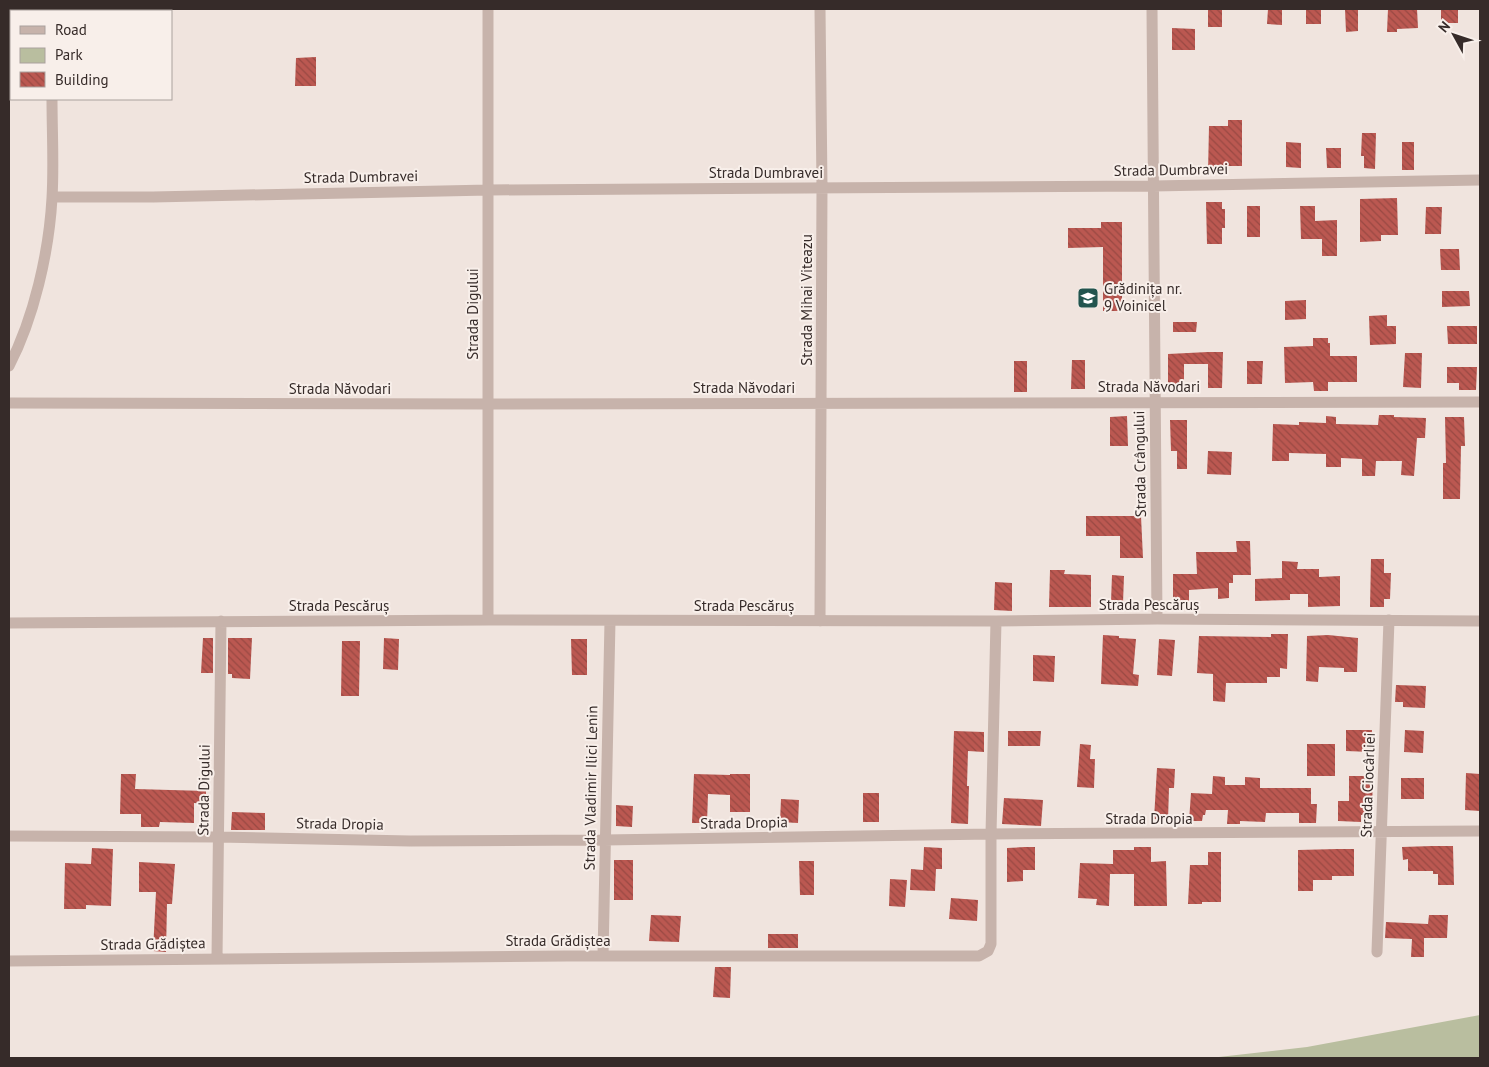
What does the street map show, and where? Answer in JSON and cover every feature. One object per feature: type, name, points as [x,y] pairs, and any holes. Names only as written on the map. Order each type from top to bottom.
[{"type":"street","name":"Strada Digului","points":[[488,9],[488,620]]},
{"type":"street","name":"Strada Mihai Viteazu","points":[[820,9],[822,187],[820,620]]},
{"type":"street","name":"Strada Crângului","points":[[1152,9],[1157,619]]},
{"type":"street","points":[[9,366],[20,344],[32,311],[46,253],[52,197],[52,100]]},
{"type":"street","name":"Strada Dumbravei","points":[[52,197],[153,197],[489,190],[1153,186],[1480,180]]},
{"type":"street","name":"Strada Năvodari","points":[[9,403],[1480,402]]},
{"type":"street","name":"Strada Pescăruș","points":[[9,623],[1157,619],[1480,621]]},
{"type":"street","name":"Strada Ciocârliei","points":[[1377,952],[1389,620]]},
{"type":"street","name":"Strada Digului","points":[[217,958],[221,621]]},
{"type":"street","name":"Strada Vladimir Ilici Lenin","points":[[602,956],[610,621]]},
{"type":"street","points":[[991,834],[996,621]]},
{"type":"street","name":"Strada Dropia","points":[[9,836],[218,837],[410,841],[991,834],[1480,831]]},
{"type":"street","name":"Strada Grădiștea","points":[[9,961],[602,956],[979,956],[988,951],[992,944],[991,834]]},
{"type":"green space","points":[[1480,1015],[1480,1058],[1210,1058],[1307,1047]]},
{"type":"building","points":[[1208,9],[1222,9],[1222,27],[1208,27]]},
{"type":"building","points":[[1268,9],[1282,9],[1282,25],[1267,24]]},
{"type":"building","points":[[1306,9],[1321,9],[1321,24],[1306,24]]},
{"type":"building","points":[[1345,9],[1358,9],[1358,31],[1346,32]]},
{"type":"building","points":[[1388,9],[1417,9],[1418,28],[1397,29],[1397,32],[1387,32]]},
{"type":"building","points":[[1441,9],[1458,9],[1458,23],[1441,23]]},
{"type":"building","points":[[1172,28],[1195,29],[1195,50],[1172,50]]},
{"type":"building","points":[[316,57],[316,86],[295,86],[296,58]]},
{"type":"building","points":[[1228,120],[1242,120],[1242,166],[1222,166],[1222,173],[1208,173],[1209,126],[1228,126]]},
{"type":"building","points":[[1362,133],[1376,133],[1375,169],[1364,168],[1364,156],[1361,156]]},
{"type":"building","points":[[1286,142],[1301,143],[1301,168],[1286,167]]},
{"type":"building","points":[[1402,142],[1414,142],[1414,170],[1402,170]]},
{"type":"building","points":[[1326,148],[1341,148],[1341,168],[1327,168]]},
{"type":"building","points":[[1397,198],[1398,235],[1381,235],[1381,241],[1360,242],[1360,199]]},
{"type":"building","points":[[1206,202],[1222,202],[1222,209],[1225,209],[1225,228],[1222,228],[1222,244],[1207,244]]},
{"type":"building","points":[[1247,206],[1260,206],[1260,237],[1247,237]]},
{"type":"building","points":[[1300,206],[1315,206],[1315,221],[1337,220],[1337,256],[1322,256],[1322,239],[1301,239]]},
{"type":"building","points":[[1426,207],[1442,207],[1441,234],[1425,234]]},
{"type":"building","points":[[1101,222],[1122,222],[1122,311],[1103,311],[1103,247],[1068,248],[1068,228],[1101,228]]},
{"type":"building","points":[[1440,249],[1459,249],[1460,270],[1441,270]]},
{"type":"building","points":[[1442,291],[1469,291],[1470,306],[1442,307]]},
{"type":"building","points":[[1306,300],[1306,319],[1285,320],[1285,301]]},
{"type":"building","points":[[1387,315],[1387,326],[1396,326],[1396,344],[1370,345],[1369,316]]},
{"type":"building","points":[[1173,322],[1197,322],[1196,332],[1173,332]]},
{"type":"building","points":[[1447,326],[1477,326],[1477,344],[1448,344]]},
{"type":"building","points":[[1313,338],[1328,338],[1330,356],[1357,356],[1357,382],[1328,382],[1328,391],[1314,391],[1313,382],[1285,383],[1284,347],[1313,346]]},
{"type":"building","points":[[1223,352],[1222,388],[1208,388],[1208,364],[1184,364],[1184,389],[1168,389],[1168,354]]},
{"type":"building","points":[[1405,353],[1422,353],[1421,388],[1403,387]]},
{"type":"building","points":[[1072,360],[1085,360],[1085,389],[1071,389]]},
{"type":"building","points":[[1014,361],[1027,361],[1027,392],[1014,392]]},
{"type":"building","points":[[1247,361],[1263,361],[1262,384],[1247,384]]},
{"type":"building","points":[[1447,367],[1477,367],[1476,390],[1459,390],[1459,383],[1447,383]]},
{"type":"building","points":[[1379,415],[1426,418],[1425,438],[1417,438],[1414,476],[1401,475],[1402,461],[1376,461],[1375,476],[1362,476],[1362,459],[1341,458],[1341,467],[1326,467],[1326,454],[1289,453],[1289,461],[1272,461],[1273,424],[1299,425],[1299,422],[1326,423],[1326,416],[1336,417],[1336,424],[1378,425]]},
{"type":"building","points":[[1127,416],[1128,446],[1110,446],[1110,417]]},
{"type":"building","points":[[1445,417],[1464,417],[1465,446],[1461,446],[1460,499],[1443,499],[1443,463],[1446,463]]},
{"type":"building","points":[[1170,420],[1187,420],[1187,469],[1177,469],[1177,451],[1171,451]]},
{"type":"building","points":[[1208,451],[1232,452],[1231,475],[1207,474]]},
{"type":"building","points":[[1086,516],[1141,516],[1143,558],[1120,558],[1120,536],[1086,536]]},
{"type":"building","points":[[1236,541],[1250,541],[1251,575],[1233,575],[1233,583],[1229,583],[1229,598],[1218,599],[1218,588],[1189,590],[1189,603],[1173,603],[1173,574],[1197,574],[1196,552],[1237,552]]},
{"type":"building","points":[[1371,559],[1384,559],[1384,573],[1391,573],[1390,599],[1384,599],[1384,607],[1370,607]]},
{"type":"building","points":[[1282,561],[1298,562],[1297,569],[1319,569],[1319,577],[1340,576],[1340,606],[1308,607],[1308,594],[1290,594],[1290,600],[1255,601],[1255,579],[1282,578]]},
{"type":"building","points":[[1050,570],[1065,570],[1064,574],[1091,575],[1091,607],[1049,607]]},
{"type":"building","points":[[1112,575],[1124,576],[1123,603],[1111,602]]},
{"type":"building","points":[[995,582],[1012,583],[1012,611],[994,610]]},
{"type":"building","points":[[1271,634],[1288,634],[1287,669],[1280,668],[1280,677],[1267,677],[1267,683],[1226,683],[1225,702],[1213,701],[1213,674],[1197,673],[1199,636],[1271,637]]},
{"type":"building","points":[[1103,635],[1136,639],[1133,674],[1139,675],[1138,686],[1101,684]]},
{"type":"building","points":[[1328,635],[1358,638],[1357,672],[1344,672],[1344,668],[1319,667],[1318,682],[1306,681],[1307,636]]},
{"type":"building","points":[[203,638],[213,638],[213,673],[201,673]]},
{"type":"building","points":[[228,638],[252,638],[250,679],[232,678],[232,674],[228,674]]},
{"type":"building","points":[[384,638],[399,639],[398,670],[383,669]]},
{"type":"building","points":[[571,639],[587,639],[587,675],[572,675]]},
{"type":"building","points":[[1159,639],[1175,640],[1172,676],[1157,675]]},
{"type":"building","points":[[342,641],[360,641],[359,696],[341,696]]},
{"type":"building","points":[[1033,655],[1055,656],[1054,682],[1033,681]]},
{"type":"building","points":[[1396,685],[1426,686],[1425,708],[1403,707],[1403,702],[1395,702]]},
{"type":"building","points":[[1346,730],[1372,730],[1371,752],[1346,751]]},
{"type":"building","points":[[1405,730],[1424,731],[1423,753],[1404,752]]},
{"type":"building","points":[[954,731],[984,732],[984,752],[968,751],[968,824],[951,823]]},
{"type":"building","points":[[1008,731],[1041,731],[1040,746],[1008,746]]},
{"type":"building","points":[[1080,744],[1091,745],[1090,759],[1095,759],[1094,788],[1077,787]]},
{"type":"building","points":[[1307,744],[1335,744],[1335,776],[1307,776]]},
{"type":"building","points":[[1157,768],[1175,769],[1174,788],[1169,788],[1168,820],[1154,819]]},
{"type":"building","points":[[1466,773],[1480,774],[1480,811],[1465,810]]},
{"type":"building","points":[[121,774],[136,774],[135,789],[206,791],[206,804],[194,803],[194,823],[160,822],[159,827],[141,827],[141,814],[120,814]]},
{"type":"building","points":[[694,774],[750,774],[750,812],[730,812],[730,795],[708,794],[707,823],[692,823]]},
{"type":"building","points":[[1213,776],[1225,777],[1225,785],[1245,785],[1245,777],[1260,778],[1260,788],[1311,788],[1311,804],[1317,804],[1316,823],[1299,823],[1299,813],[1266,813],[1265,822],[1240,821],[1240,824],[1227,824],[1228,810],[1206,810],[1202,821],[1189,821],[1191,793],[1212,794]]},
{"type":"building","points":[[1349,776],[1372,776],[1373,815],[1361,815],[1361,822],[1338,821],[1338,801],[1349,801]]},
{"type":"building","points":[[1401,778],[1424,778],[1424,799],[1401,799]]},
{"type":"building","points":[[863,793],[879,793],[879,822],[863,822]]},
{"type":"building","points":[[1004,798],[1043,800],[1041,826],[1002,824]]},
{"type":"building","points":[[781,799],[799,800],[798,823],[780,822]]},
{"type":"building","points":[[616,805],[633,806],[632,827],[616,826]]},
{"type":"building","points":[[232,812],[265,813],[265,830],[231,830]]},
{"type":"building","points":[[1453,846],[1454,885],[1438,885],[1438,874],[1433,874],[1433,871],[1408,871],[1408,859],[1403,860],[1402,847]]},
{"type":"building","points":[[924,847],[942,848],[942,869],[936,869],[935,891],[910,890],[911,869],[923,870]]},
{"type":"building","points":[[1035,847],[1035,870],[1023,870],[1023,881],[1007,882],[1007,848]]},
{"type":"building","points":[[1134,847],[1151,847],[1151,862],[1166,861],[1167,906],[1134,906],[1134,874],[1110,874],[1109,906],[1096,905],[1097,899],[1078,898],[1080,863],[1113,864],[1113,850],[1134,850]]},
{"type":"building","points":[[92,848],[113,849],[111,906],[86,905],[86,909],[64,909],[65,863],[91,864]]},
{"type":"building","points":[[1354,849],[1354,876],[1332,876],[1332,880],[1313,880],[1313,891],[1298,891],[1298,850]]},
{"type":"building","points":[[1208,852],[1221,852],[1221,902],[1188,904],[1190,865],[1208,865]]},
{"type":"building","points":[[614,860],[633,860],[633,900],[614,900]]},
{"type":"building","points":[[799,861],[814,861],[814,895],[800,895]]},
{"type":"building","points":[[139,862],[175,864],[172,904],[167,904],[166,952],[153,951],[156,892],[139,892]]},
{"type":"building","points":[[890,879],[907,880],[905,907],[889,906]]},
{"type":"building","points":[[951,898],[978,900],[977,921],[949,919]]},
{"type":"building","points":[[651,915],[681,916],[679,942],[649,941]]},
{"type":"building","points":[[1429,915],[1448,915],[1447,938],[1424,938],[1424,957],[1411,957],[1412,939],[1385,938],[1386,922],[1428,924]]},
{"type":"building","points":[[768,934],[798,934],[798,948],[768,948]]},
{"type":"building","points":[[715,967],[731,967],[730,998],[713,997]]},
{"type":"place","name":"Grădinița nr. 9 Voinicel","points":[[1088,298]]}]
